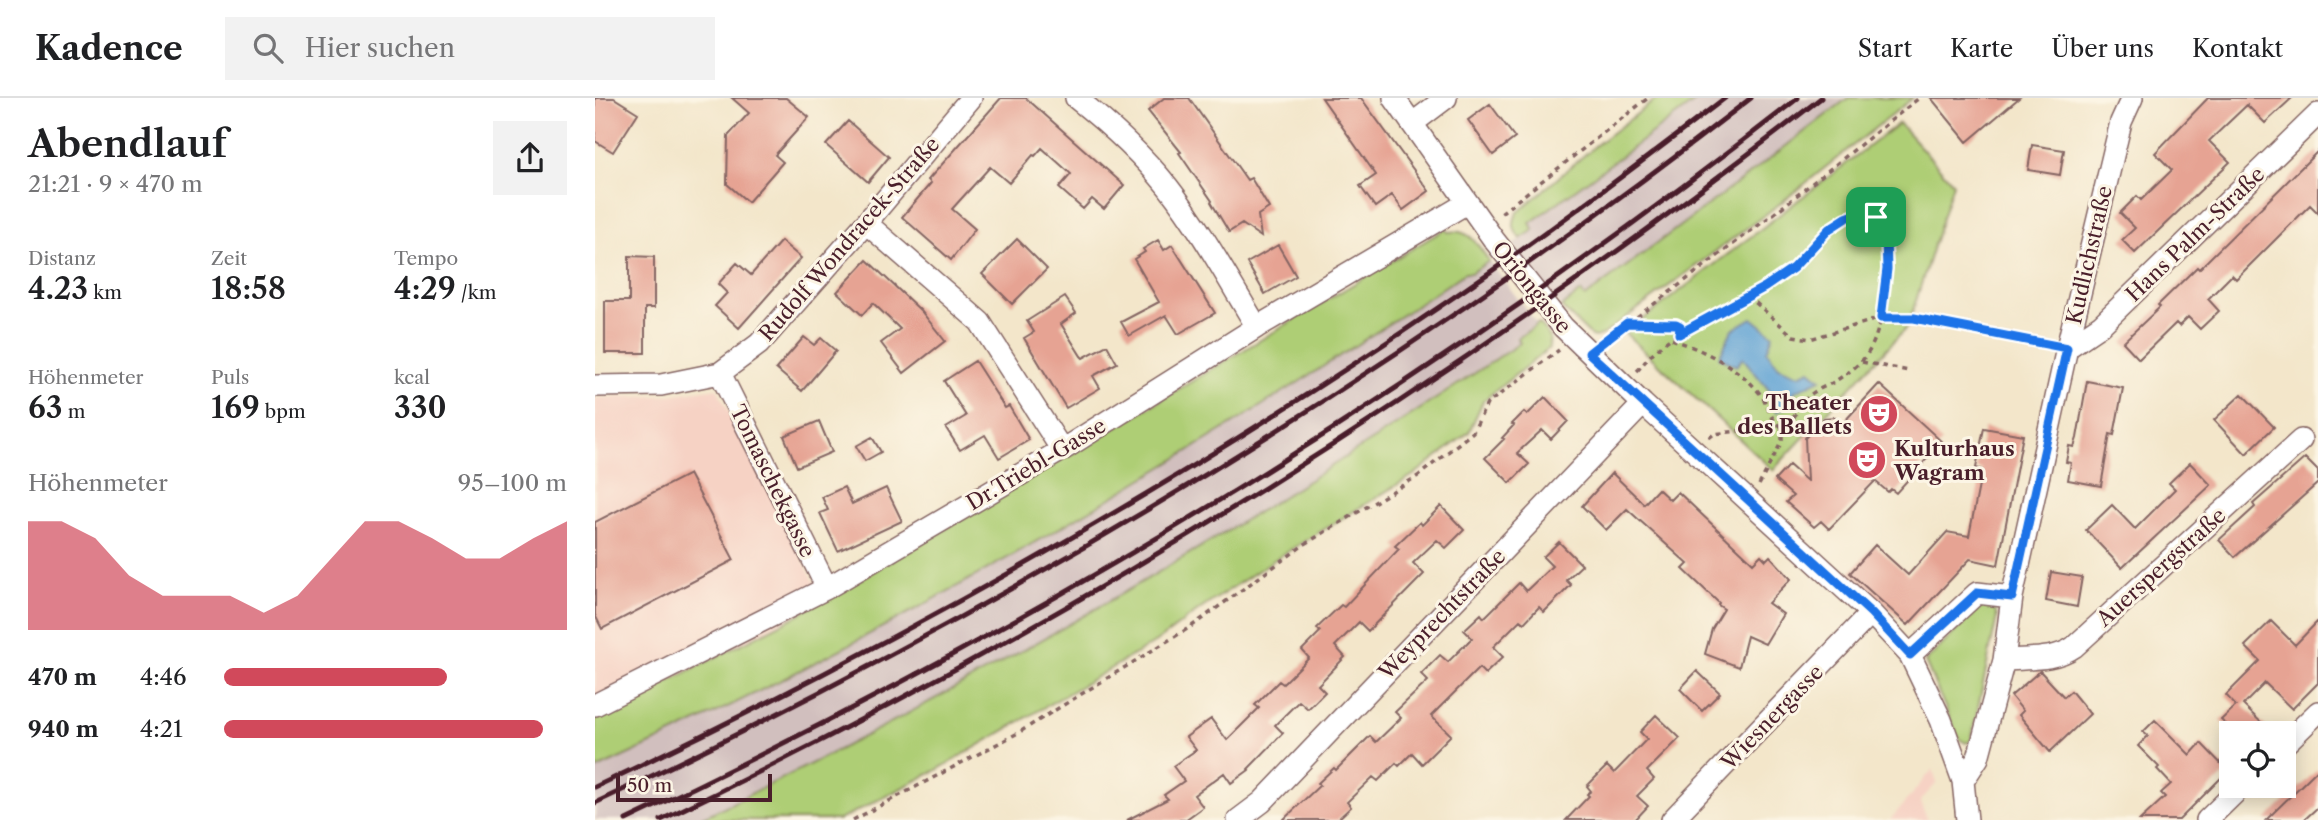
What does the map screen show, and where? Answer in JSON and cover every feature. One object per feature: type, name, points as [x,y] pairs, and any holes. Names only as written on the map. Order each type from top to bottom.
[{"type":"street","name":"Rudolf Wondracek-Straße","points":[[595,386],[661,385],[720,373],[759,344],[971,98]]},
{"type":"street","points":[[1076,98],[1138,151],[1169,188],[1257,327]]},
{"type":"street","name":"Oriongasse","points":[[1394,98],[1484,227],[1563,327],[1871,613],[1910,655],[1941,720],[1963,781]]},
{"type":"street","points":[[1413,123],[1446,98]]},
{"type":"street","name":"Kudlichstraße","points":[[1963,781],[1978,758],[2004,660],[2012,597],[2067,348],[2121,122],[2132,98]]},
{"type":"street","name":"Hans Palm-Straße","points":[[2067,348],[2101,325],[2318,114]]},
{"type":"street","name":"Dr.Triebl-Gasse","points":[[595,705],[827,589],[1062,450],[1257,327],[1467,203]]},
{"type":"street","points":[[866,223],[980,322],[1062,450]]},
{"type":"street","name":"Tomaschekgasse","points":[[720,373],[827,589]]},
{"type":"street","name":"Weyprechtstraße","points":[[1238,820],[1262,802],[1643,404]]},
{"type":"street","name":"Auerspergstraße","points":[[2004,660],[2064,654],[2074,647],[2301,440]]},
{"type":"street","points":[[1910,655],[1977,593],[2012,597]]},
{"type":"street","name":"Wiesnergasse","points":[[1672,820],[1871,613]]},
{"type":"street","points":[[2296,733],[2318,712]]},
{"type":"street","points":[[1963,781],[1967,820]]},
{"type":"street","points":[[2207,820],[2230,798]]},
{"type":"path","points":[[1484,227],[1648,98]]},
{"type":"path","points":[[853,820],[1018,733],[1192,625],[1305,544],[1418,476],[1473,432],[1487,404],[1582,346],[1627,323],[1776,212],[1919,98]]},
{"type":"path","points":[[1624,386],[1651,355],[1679,334],[1765,287],[1793,268],[1829,229],[1846,218],[1863,212],[1876,217],[1886,238],[1887,269],[1881,318],[1874,344],[1862,362],[1811,394],[1790,423],[1782,427]]},
{"type":"path","points":[[1748,296],[1793,336],[1811,339],[1881,318],[1914,318],[2067,348]]},
{"type":"path","points":[[1627,323],[1676,324],[1680,326],[1679,334]]},
{"type":"path","points":[[1672,339],[1727,364],[1747,379],[1763,398],[1773,422],[1782,427]]},
{"type":"path","points":[[1862,362],[1909,371]]},
{"type":"path","points":[[1695,452],[1714,434],[1761,428],[1773,422]]},
{"type":"path","points":[[1749,501],[1779,449],[1782,427]]},
{"type":"shaded area","points":[[1700,98],[1848,98],[1584,297],[1581,293],[1561,307],[1513,244],[1534,230],[1529,223]]},
{"type":"shaded area","points":[[1489,261],[1537,324],[1518,338],[1520,342],[1329,468],[1041,641],[904,716],[748,796],[697,820],[595,820],[595,770],[771,685],[922,606],[1061,528],[1219,433],[1465,273],[1471,273]]},
{"type":"shaded area","points":[[717,388],[823,600],[595,719],[595,398],[663,396]]},
{"type":"shaded area","points":[[1933,769],[1937,783],[1920,801],[1927,820],[1890,820]]},
{"type":"green space","points":[[1658,98],[1700,98],[1530,223],[1534,230],[1520,239],[1514,226],[1517,213],[1596,145]]},
{"type":"green space","points":[[1848,98],[1913,98],[1778,205],[1604,334],[1591,336],[1561,307],[1581,292],[1585,297]]},
{"type":"green space","points":[[1899,123],[1953,183],[1908,326],[1773,470],[1625,333]]},
{"type":"green space","points":[[1445,229],[1448,232],[1456,231],[1468,235],[1489,261],[1471,273],[1465,273],[1255,410],[1040,540],[820,660],[595,770],[595,719],[792,618],[961,520]]},
{"type":"green space","points":[[1539,323],[1550,337],[1549,348],[1483,401],[1469,432],[1415,474],[1277,558],[1156,642],[935,771],[839,820],[697,820],[910,713],[1117,597],[1220,536],[1421,409],[1520,343],[1518,338]]},
{"type":"green space","points":[[1980,607],[1995,610],[1997,617],[1971,741],[1966,743],[1959,739],[1925,662]]},
{"type":"water","points":[[1752,318],[1773,335],[1767,351],[1779,367],[1799,375],[1810,370],[1821,379],[1795,391],[1785,408],[1776,412],[1773,395],[1743,358],[1736,366],[1719,357],[1732,330]]},
{"type":"building","points":[[595,98],[614,98],[638,113],[613,152],[595,141]]},
{"type":"building","points":[[732,98],[786,98],[809,117],[775,155],[783,162],[748,202],[727,184],[728,136],[749,113]]},
{"type":"building","points":[[1001,98],[1026,98],[1124,185],[1104,209],[1092,199],[1083,209],[1059,188],[1071,174],[1042,148],[1009,183],[990,167],[952,209],[975,229],[951,260],[902,217],[931,183],[928,180]]},
{"type":"building","points":[[1164,98],[1189,98],[1247,180],[1251,178],[1269,208],[1258,215],[1261,237],[1242,224],[1229,232],[1212,201],[1179,153],[1181,152],[1148,111]]},
{"type":"building","points":[[1322,98],[1361,98],[1429,191],[1403,210],[1392,195],[1375,207],[1360,186],[1376,175]]},
{"type":"building","points":[[1931,98],[2019,98],[1967,142]]},
{"type":"building","points":[[2208,98],[2292,98],[2265,123],[2247,105],[2209,141],[2230,162],[2135,253],[2122,240],[2135,228],[2120,213],[2137,196],[2141,200],[2172,170],[2155,153]]},
{"type":"building","points":[[1490,104],[1515,138],[1493,155],[1468,120]]},
{"type":"building","points":[[848,121],[889,157],[868,182],[826,145]]},
{"type":"building","points":[[2032,145],[2064,150],[2060,175],[2028,170]]},
{"type":"building","points":[[2318,151],[2318,213],[2310,205],[2236,279],[2232,275],[2208,299],[2219,311],[2200,329],[2188,317],[2179,326],[2176,323],[2139,359],[2123,342]]},
{"type":"building","points":[[1017,239],[1047,269],[1012,304],[982,274]]},
{"type":"building","points":[[1158,240],[1164,250],[1172,245],[1215,313],[1178,334],[1166,315],[1129,336],[1121,322],[1159,302],[1134,259],[1145,252],[1143,249]]},
{"type":"building","points":[[781,241],[801,258],[739,328],[715,306],[727,293],[718,284],[737,263],[751,275]]},
{"type":"building","points":[[1278,245],[1296,276],[1265,294],[1247,263]]},
{"type":"building","points":[[629,256],[654,257],[654,308],[645,308],[645,353],[605,353],[605,301],[629,301]]},
{"type":"building","points":[[867,260],[921,311],[945,341],[904,373],[881,343],[900,329],[873,303],[862,315],[837,292]]},
{"type":"building","points":[[1065,297],[1076,313],[1061,324],[1081,356],[1083,358],[1107,345],[1117,363],[1093,376],[1100,388],[1066,408],[1024,338],[1034,332],[1027,321]]},
{"type":"building","points":[[804,337],[814,345],[821,338],[836,351],[802,391],[776,369]]},
{"type":"building","points":[[975,361],[1005,408],[1009,406],[1029,440],[999,458],[985,435],[960,450],[946,428],[966,416],[944,381]]},
{"type":"building","points":[[2087,381],[2123,388],[2114,435],[2110,434],[2101,486],[2068,480],[2071,463],[2066,462],[2069,446],[2074,447],[2077,438]]},
{"type":"building","name":"Kulturhaus Wagram","points":[[1879,384],[1942,442],[1896,493],[1891,489],[1888,492],[1875,481],[1829,529],[1821,521],[1814,527],[1786,502],[1793,496],[1775,480],[1789,465],[1807,481],[1805,438],[1824,418],[1834,417],[1842,424]]},
{"type":"building","points":[[2242,394],[2274,427],[2246,454],[2214,420]]},
{"type":"building","points":[[1545,397],[1568,421],[1551,439],[1542,430],[1517,453],[1529,464],[1510,483],[1485,458],[1504,439],[1502,438],[1514,425],[1512,424],[1524,412],[1527,415]]},
{"type":"building","points":[[819,421],[832,452],[797,467],[784,436]]},
{"type":"building","points":[[1984,428],[2023,435],[1998,565],[1970,559],[1908,625],[1850,573],[1875,545],[1908,575],[1947,532],[1969,536],[1982,470],[1976,468]]},
{"type":"building","points":[[872,437],[881,452],[865,461],[856,446]]},
{"type":"building","points":[[2305,458],[2318,471],[2318,483],[2235,557],[2219,540],[2255,507],[2253,504]]},
{"type":"building","points":[[2190,463],[2211,485],[2122,568],[2086,530],[2112,505],[2135,529],[2175,489],[2169,483]]},
{"type":"building","points":[[1612,473],[1644,504],[1658,489],[1670,500],[1678,492],[1753,563],[1761,555],[1766,560],[1770,556],[1791,579],[1768,603],[1783,614],[1765,644],[1747,636],[1739,667],[1705,654],[1712,629],[1724,609],[1683,569],[1688,564],[1627,509],[1606,530],[1582,506]]},
{"type":"building","points":[[689,474],[734,560],[602,629],[595,615],[595,522]]},
{"type":"building","points":[[844,487],[852,504],[886,488],[902,521],[838,551],[820,513],[828,510],[822,497]]},
{"type":"building","points":[[1441,506],[1464,530],[1446,548],[1437,540],[1413,563],[1424,574],[1368,631],[1359,622],[1335,646],[1345,657],[1318,685],[1325,692],[1308,709],[1299,701],[1275,725],[1283,733],[1249,770],[1231,783],[1224,773],[1194,795],[1203,807],[1185,820],[1127,820],[1168,799],[1164,795],[1184,781],[1173,766],[1196,750],[1186,737],[1211,719],[1227,740],[1259,708],[1255,705],[1279,681],[1283,684],[1309,658],[1302,650],[1320,632],[1317,628],[1341,605],[1344,607],[1399,549],[1395,546]]},
{"type":"building","points":[[1559,542],[1582,565],[1566,580],[1571,585],[1544,612],[1539,607],[1524,623],[1520,620],[1493,647],[1503,657],[1485,674],[1479,668],[1431,716],[1451,735],[1422,764],[1412,753],[1399,766],[1396,763],[1378,781],[1373,777],[1347,802],[1351,807],[1337,820],[1283,820],[1320,785],[1318,783],[1334,768],[1336,770],[1370,736],[1376,742],[1401,718],[1395,712],[1428,681],[1421,674],[1440,655],[1448,662],[1472,638],[1464,630],[1481,614],[1484,618],[1519,583],[1526,591],[1552,566],[1543,557]]},
{"type":"building","points":[[2051,572],[2082,577],[2077,607],[2046,601]]},
{"type":"building","points":[[2271,621],[2295,645],[2318,621],[2318,683],[2292,709],[2265,683],[2243,705],[2260,721],[2222,721],[2236,706],[2226,695],[2260,661],[2245,646]]},
{"type":"building","points":[[1697,671],[1720,693],[1702,711],[1680,689]]},
{"type":"building","points":[[2040,671],[2064,697],[2071,691],[2090,714],[2050,752],[2019,715],[2023,711],[2011,696]]},
{"type":"building","points":[[1656,715],[1680,738],[1647,771],[1654,779],[1637,796],[1648,806],[1635,820],[1566,820],[1589,796],[1587,794],[1591,791],[1587,786],[1607,766],[1614,773],[1647,739],[1640,732]]},
{"type":"building","points":[[2155,720],[2190,755],[2201,743],[2219,762],[2219,780],[2179,820],[2140,820],[2165,797],[2161,793],[2171,784],[2138,746],[2148,736],[2143,732]]},
{"type":"building","points":[[2318,769],[2318,807],[2304,820],[2266,820],[2288,798],[2296,798],[2296,791]]},
{"type":"railway","points":[[595,787],[925,620],[1033,560],[1244,434],[1486,275],[1725,98]]},
{"type":"railway","points":[[595,803],[748,729],[898,651],[1047,569],[1193,483],[1336,393],[1477,299],[1751,98]]},
{"type":"railway","points":[[626,820],[781,744],[934,664],[1085,580],[1233,492],[1378,400],[1521,303],[1661,203],[1798,98]]},
{"type":"railway","points":[[661,820],[815,744],[966,663],[1115,579],[1261,490],[1546,302],[1821,98]]},
{"type":"place","name":"Theater des Ballets","points":[[1879,414]]},
{"type":"place","name":"Kulturhaus Wagram","points":[[1867,460]]},
{"type":"route","points":[[1863,212],[1876,217],[1886,238],[1887,269],[1881,318],[1914,318],[2067,348],[2012,597],[1977,593],[1910,655],[1871,613],[1589,353],[1627,323],[1676,324],[1680,326],[1679,334],[1765,287],[1793,268],[1829,229],[1846,218],[1863,212]]}]
